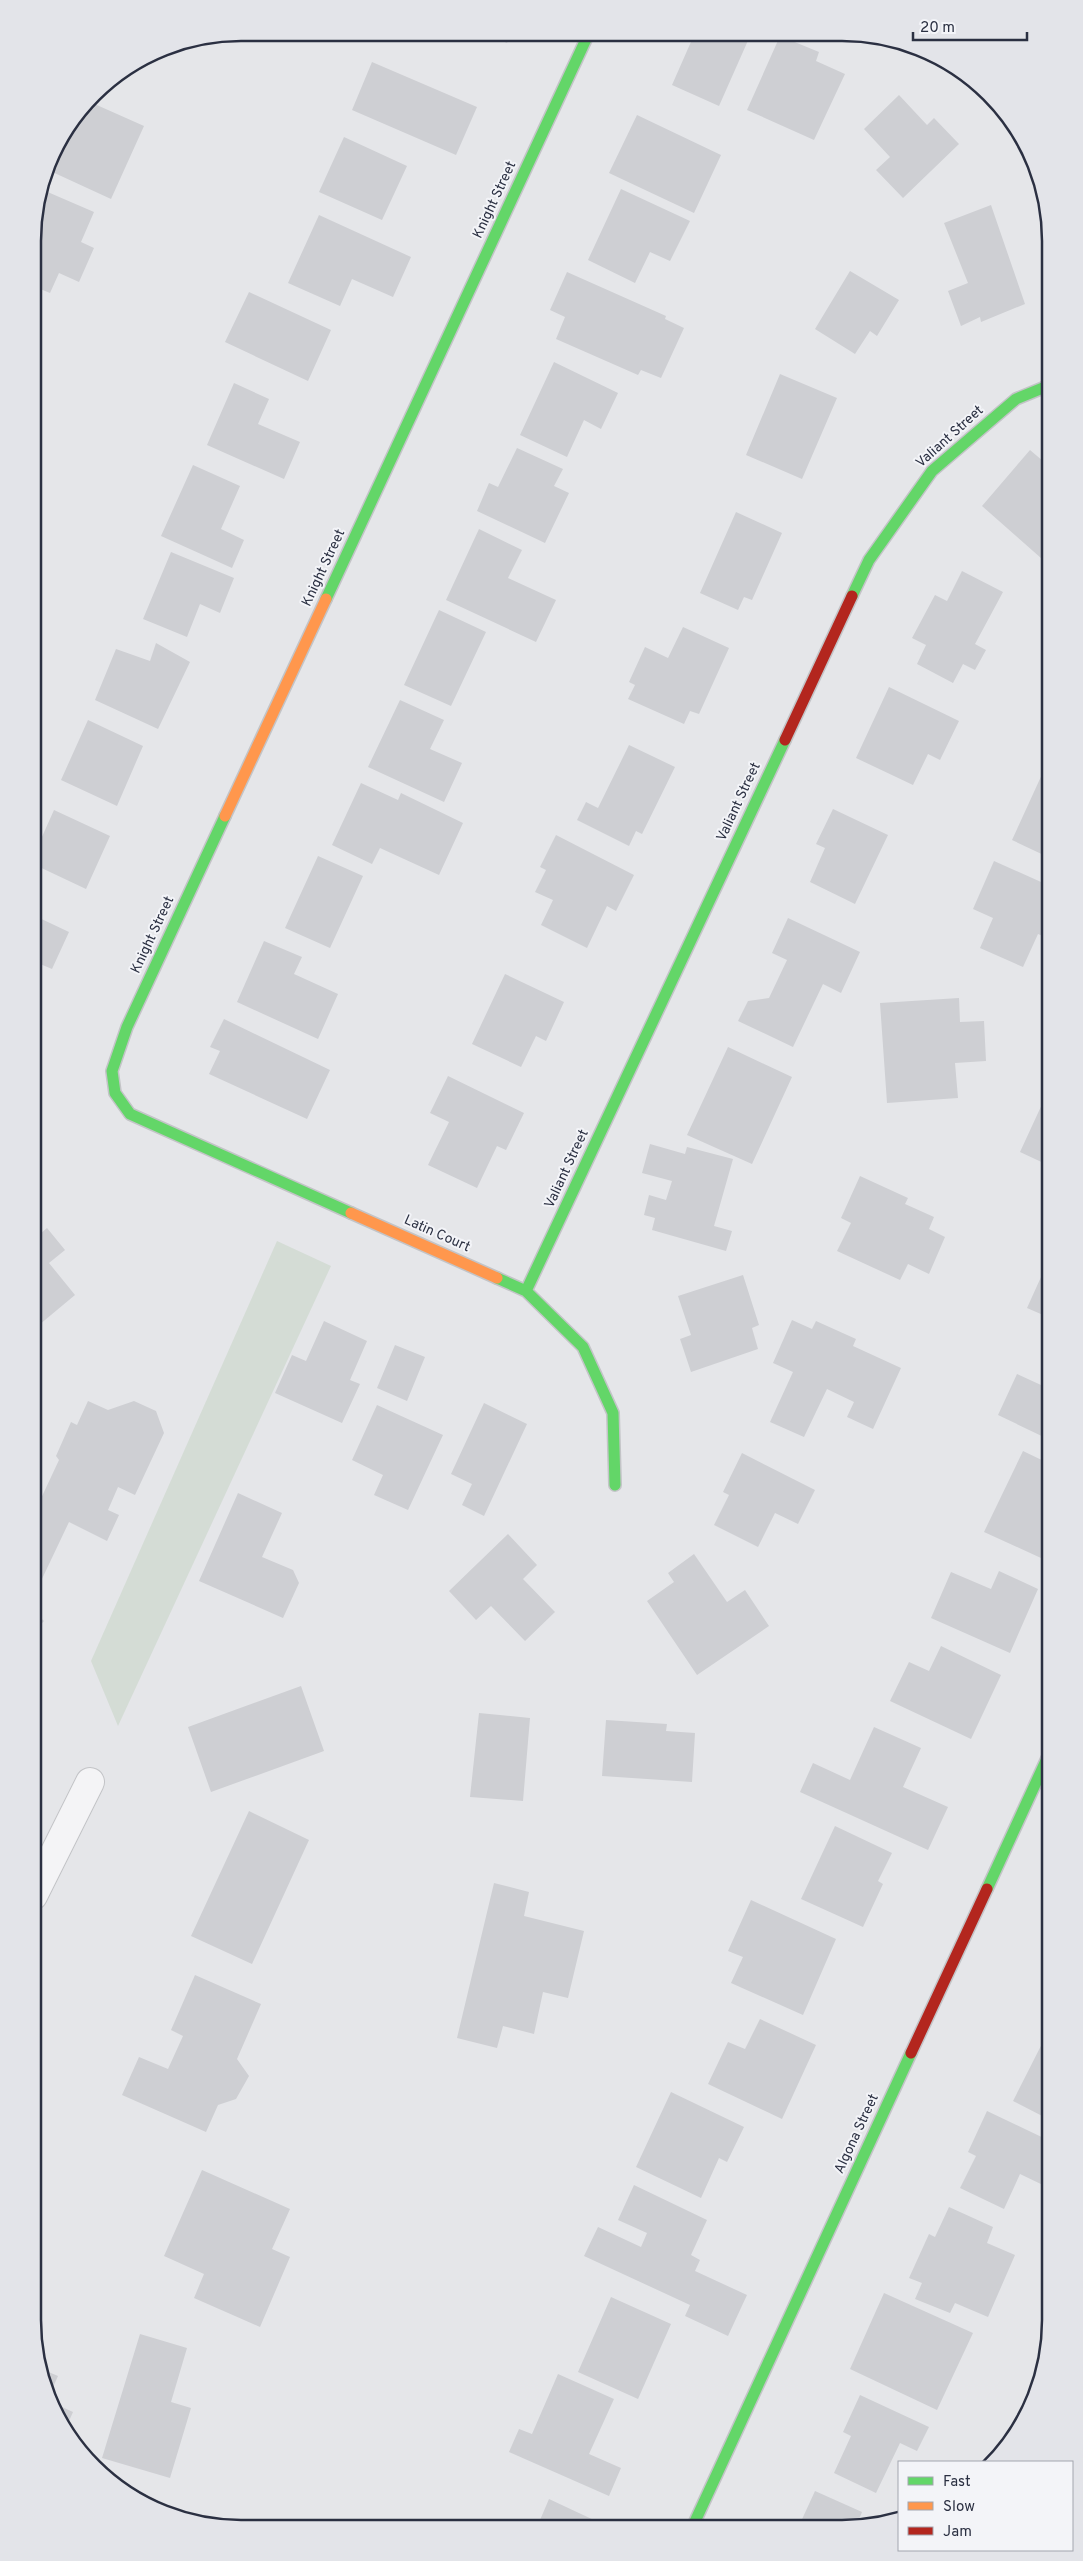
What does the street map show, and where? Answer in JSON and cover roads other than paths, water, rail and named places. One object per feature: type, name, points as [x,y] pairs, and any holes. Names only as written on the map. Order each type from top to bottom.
[{"type":"street","name":"Knight Street","points":[[130,1114],[115,1093],[112,1071],[124,1035],[585,41]]},
{"type":"street","name":"Valiant Street","points":[[526,1291],[869,560],[932,471],[1016,398],[1042,387]]},
{"type":"street","name":"Latin Court","points":[[130,1114],[526,1291],[583,1347],[613,1414],[615,1485]]},
{"type":"street","name":"Algona Street","points":[[696,2520],[1042,1769]]},
{"type":"street","points":[[41,1880],[90,1782]]}]
